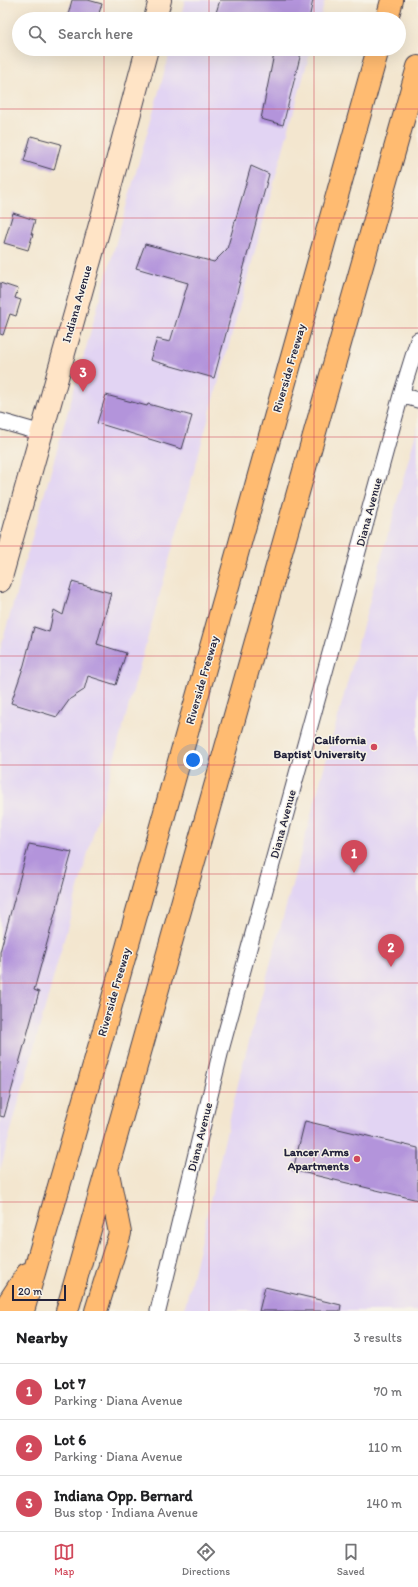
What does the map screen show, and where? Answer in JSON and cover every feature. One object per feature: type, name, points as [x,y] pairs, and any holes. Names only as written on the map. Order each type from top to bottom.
[{"type":"highway","points":[[389,12],[392,0]]},
{"type":"highway","name":"Riverside Freeway","points":[[23,1311],[376,56]]},
{"type":"highway","points":[[67,1311],[418,67]]},
{"type":"highway","points":[[96,1311],[120,1233],[107,1169]]},
{"type":"highway","points":[[3,1311],[40,1253]]},
{"type":"street","points":[[157,12],[160,0]]},
{"type":"street","name":"Indiana Avenue","points":[[0,581],[42,433],[144,56]]},
{"type":"street","name":"Diana Avenue","points":[[158,1311],[221,1050],[401,395],[418,340]]},
{"type":"street","points":[[401,395],[418,400]]},
{"type":"street","points":[[0,421],[42,433]]},
{"type":"shaded area","points":[[185,0],[325,0],[322,12],[182,12]]},
{"type":"shaded area","points":[[169,56],[309,56],[0,1170],[0,650]]},
{"type":"shaded area","name":"California Baptist University","points":[[418,425],[418,1311],[184,1311],[242,1067]]},
{"type":"building","points":[[72,0],[88,0],[102,4],[99,12],[69,12]]},
{"type":"building","points":[[220,0],[313,0],[310,12],[216,12]]},
{"type":"building","points":[[274,56],[300,56],[283,125],[261,119]]},
{"type":"building","points":[[31,136],[61,144],[54,170],[24,161]]},
{"type":"building","points":[[251,166],[269,174],[214,378],[150,360],[157,339],[170,342],[188,283],[136,268],[145,244],[214,262],[227,249]]},
{"type":"building","points":[[13,213],[35,220],[31,234],[33,234],[28,250],[4,243]]},
{"type":"building","points":[[0,283],[18,289],[15,298],[21,300],[16,316],[10,314],[3,335],[0,334]]},
{"type":"building","points":[[106,395],[147,406],[148,404],[192,416],[182,449],[97,423]]},
{"type":"building","points":[[72,582],[111,593],[97,644],[126,653],[116,685],[88,676],[84,690],[70,699],[57,717],[11,703],[24,665],[34,627],[49,632],[54,610],[63,615]]},
{"type":"building","points":[[29,844],[72,852],[34,990],[39,992],[4,1117],[0,1116],[0,952]]},
{"type":"building","name":"Lancer Arms Apartments","points":[[305,1121],[418,1148],[418,1200],[293,1170]]},
{"type":"building","points":[[265,1287],[341,1305],[340,1311],[259,1311]]},
{"type":"place","name":"Indiana Opp. Bernard","points":[[83,392]]},
{"type":"place","name":"California Baptist University","points":[[374,747]]},
{"type":"place","name":"Lot 7","points":[[354,873]]},
{"type":"place","name":"Lot 6","points":[[391,967]]},
{"type":"place","name":"Lancer Arms Apartments","points":[[357,1159]]}]
